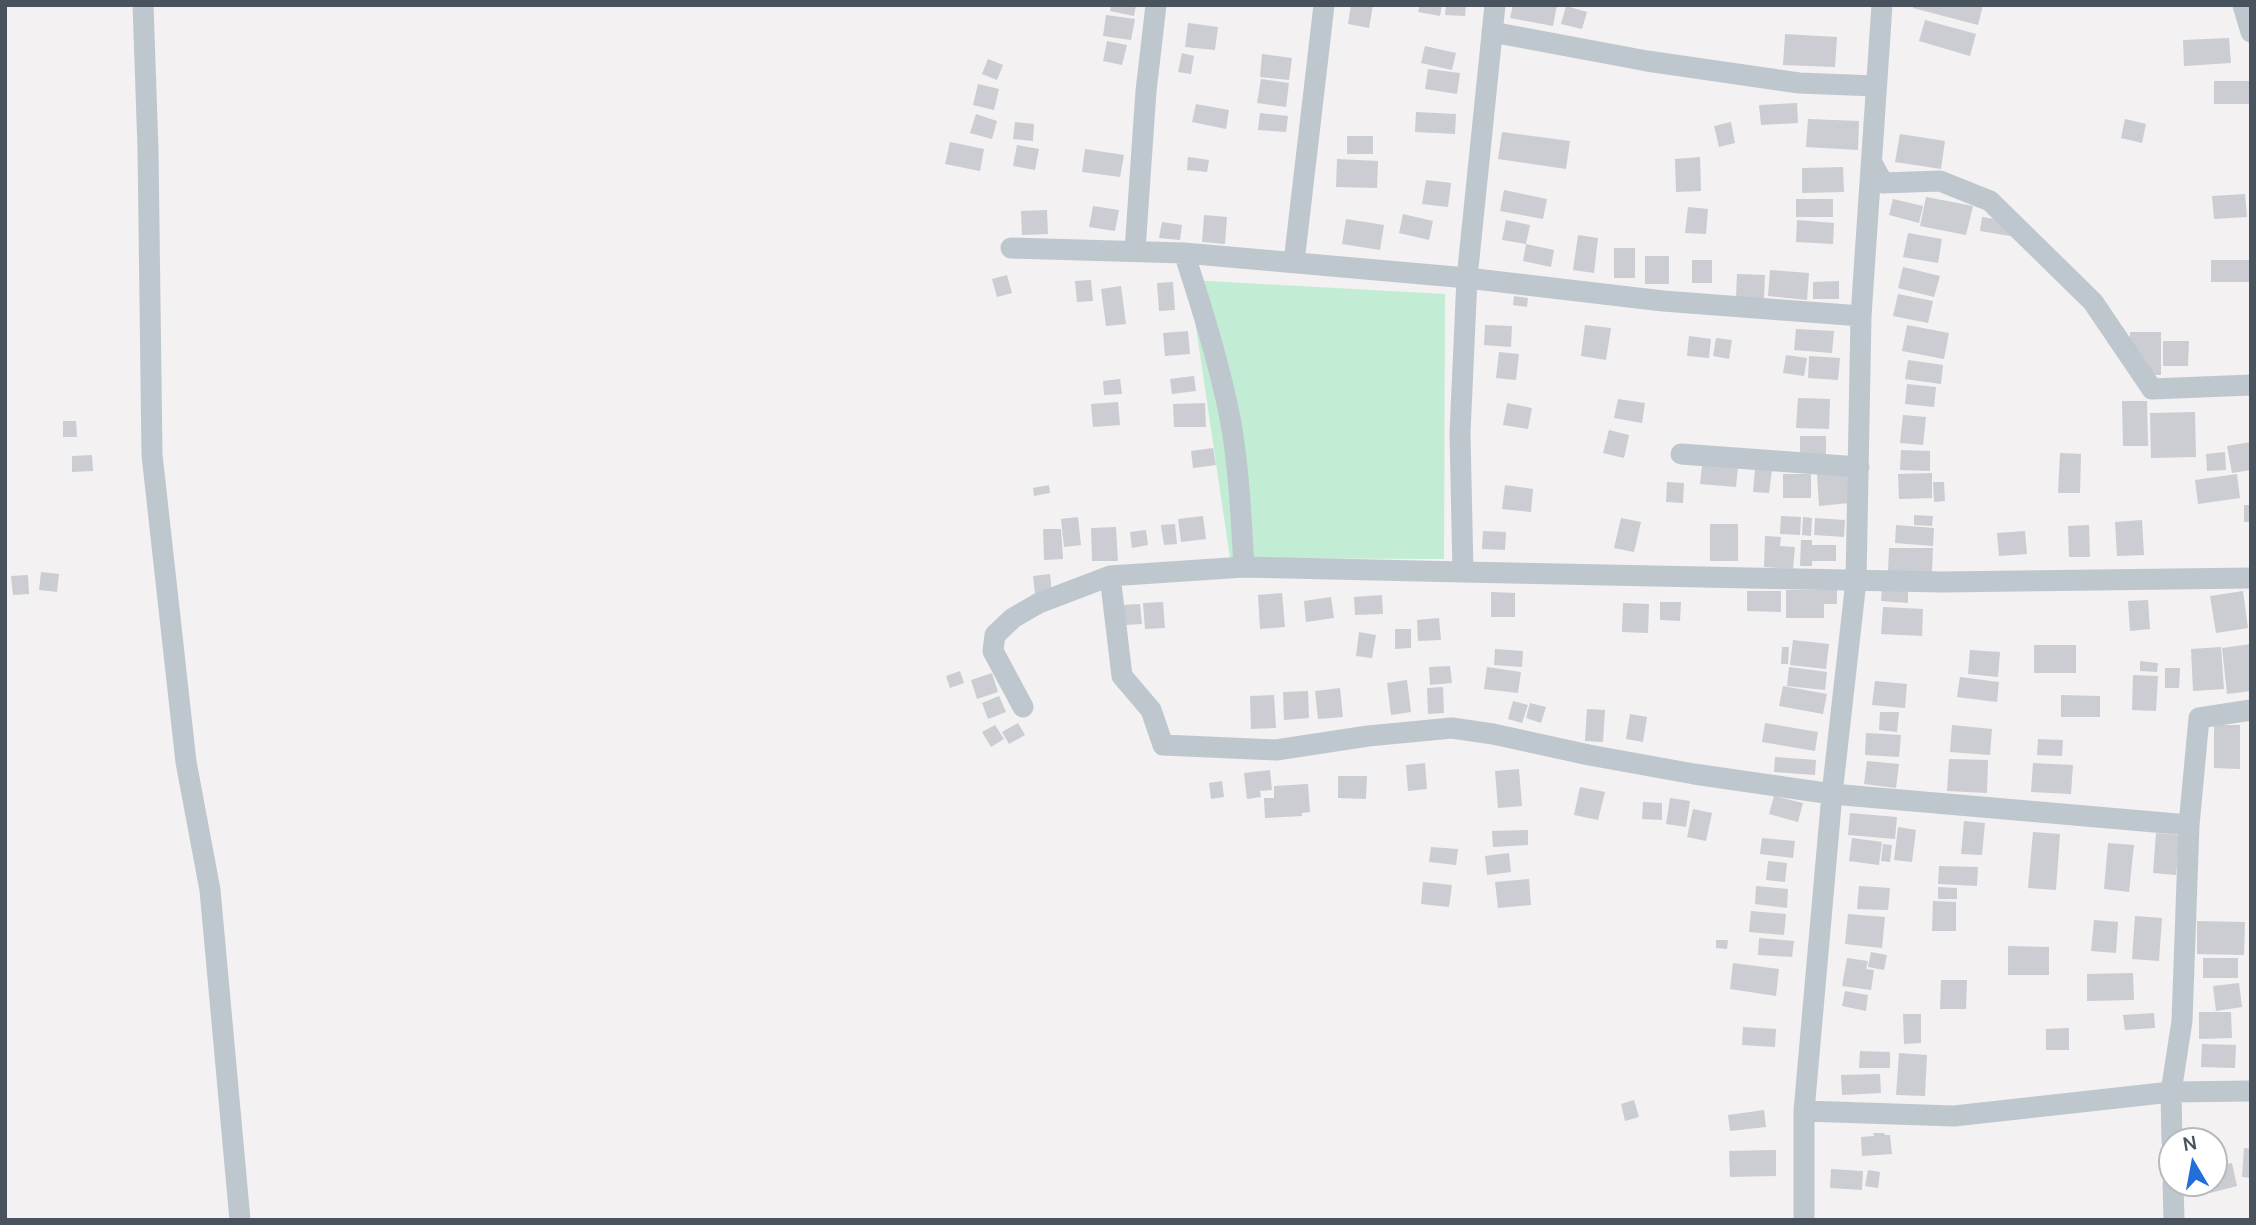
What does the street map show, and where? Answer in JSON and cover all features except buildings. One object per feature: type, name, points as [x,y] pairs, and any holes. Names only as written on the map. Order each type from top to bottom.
[{"type":"street","points":[[143,5],[148,149],[152,454],[186,762],[210,890],[240,1220]]},
{"type":"street","points":[[1135,250],[1146,91],[1156,5]]},
{"type":"street","points":[[1294,262],[1324,5]]},
{"type":"street","points":[[1463,572],[1460,433],[1467,278],[1495,5]]},
{"type":"street","points":[[1804,1220],[1804,1111],[1832,794],[1856,581],[1861,316],[1882,5]]},
{"type":"street","points":[[2243,5],[2251,32]]},
{"type":"street","points":[[1492,32],[1647,61],[1799,83],[1875,86]]},
{"type":"street","points":[[1872,163],[1883,183],[1940,181],[1990,201],[2093,302],[2152,389],[2251,385]]},
{"type":"street","points":[[1011,248],[1184,253],[1467,278],[1663,301],[1861,316]]},
{"type":"street","points":[[1184,253],[1208,325],[1230,419],[1244,567]]},
{"type":"street","points":[[1681,454],[1859,467]]},
{"type":"street","points":[[1023,707],[993,651],[995,635],[1013,618],[1039,603],[1110,576],[1244,567],[1942,582],[2251,578]]},
{"type":"street","points":[[1110,576],[1122,676],[1151,710],[1163,745],[1276,750],[1368,736],[1452,728],[1589,755],[1832,794],[2189,825]]},
{"type":"street","points":[[2172,1127],[2171,1092],[2182,1021],[2189,825],[2199,718],[2251,710]]},
{"type":"street","points":[[1804,1111],[1954,1116],[2171,1092],[2251,1091]]},
{"type":"street","points":[[2173,1197],[2174,1220]]},
{"type":"green space","points":[[1189,280],[1445,294],[1444,559],[1230,558]]}]
